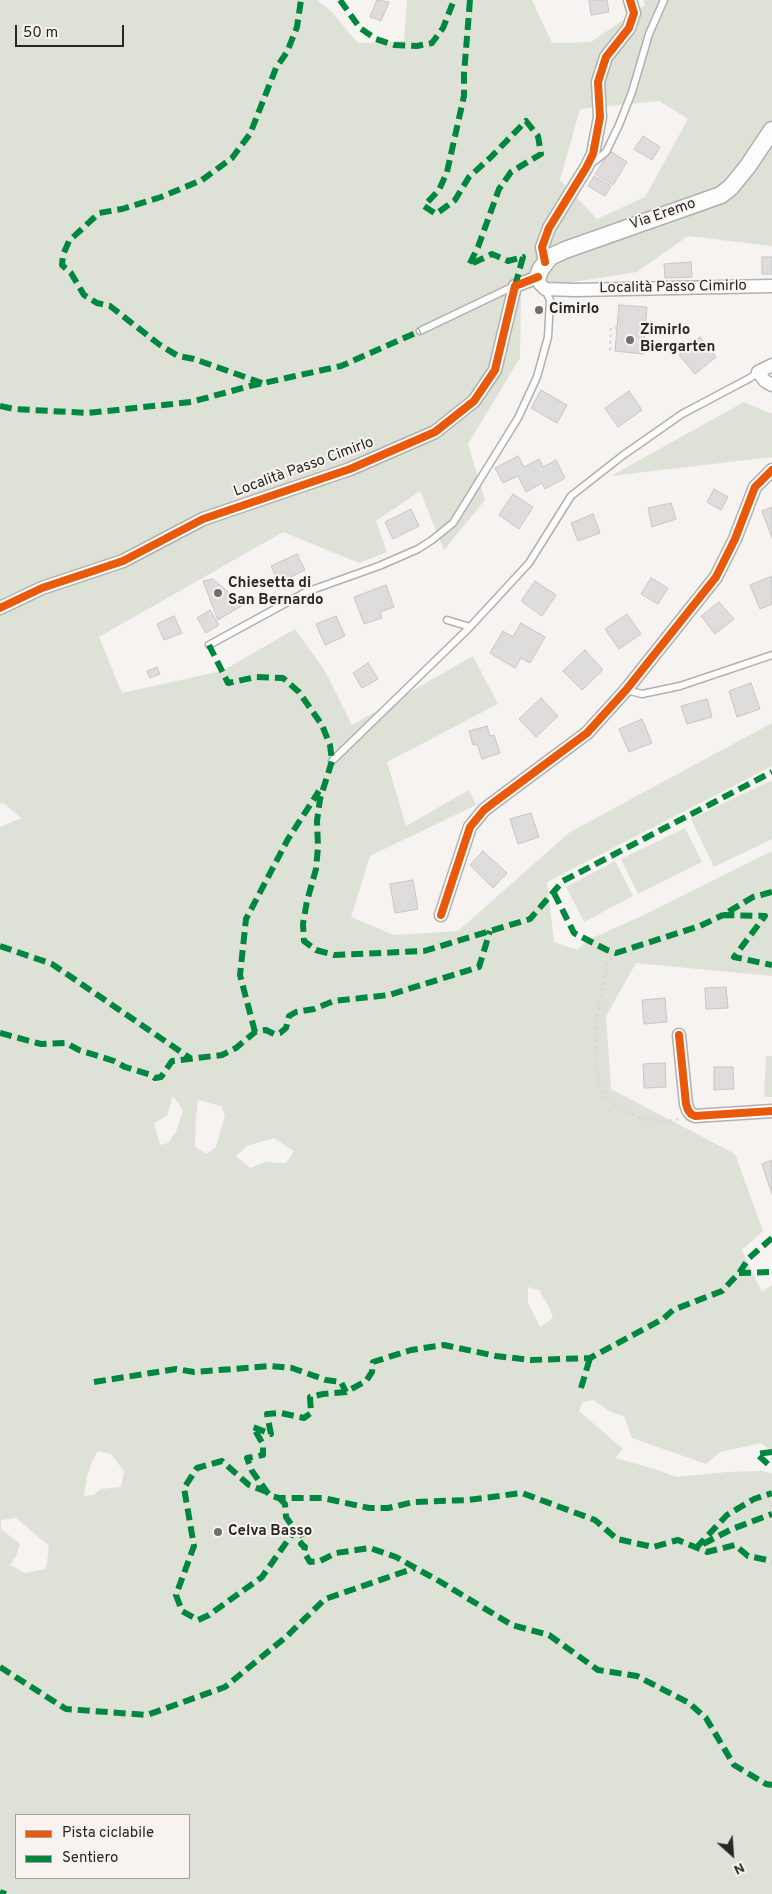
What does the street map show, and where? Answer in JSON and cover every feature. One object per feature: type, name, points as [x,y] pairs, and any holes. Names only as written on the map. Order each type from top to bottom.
[{"type":"street","points":[[541,283],[545,262],[542,247],[549,228],[593,154],[600,117],[598,82],[606,56],[629,28],[634,13],[630,0]]},
{"type":"street","name":"Via Eremo","points":[[545,262],[550,257],[565,250],[721,195],[732,187],[772,130]]},
{"type":"street","name":"Località Passo Cimirlo","points":[[0,608],[42,588],[123,561],[203,520],[350,469],[435,432],[474,401],[495,370],[515,286],[541,283],[575,290],[772,286]]},
{"type":"street","points":[[772,365],[758,372],[765,381],[772,385]]},
{"type":"street","points":[[441,915],[470,827],[493,803],[586,733],[626,690],[716,577],[755,487],[772,470]]},
{"type":"street","points":[[679,1035],[688,1110],[691,1114],[695,1116],[772,1111]]},
{"type":"lane","points":[[586,168],[606,152],[619,125],[632,92],[649,34],[664,0]]},
{"type":"lane","points":[[209,646],[306,592],[379,566],[418,549],[453,523],[518,418],[537,377],[548,337],[550,300],[541,283]]},
{"type":"lane","name":"Località Passo Cimirlo","points":[[420,331],[515,286]]},
{"type":"lane","points":[[332,761],[470,627],[529,563],[571,496],[622,456],[682,414],[758,372]]},
{"type":"lane","points":[[447,620],[470,627]]},
{"type":"lane","points":[[626,690],[642,694],[680,686],[772,655]]},
{"type":"path","points":[[610,350],[611,328],[617,328]]},
{"type":"path","points":[[616,953],[608,964],[596,1021],[597,1077],[605,1098],[622,1110],[641,1119],[666,1121],[695,1116]]},
{"type":"shaded area","points":[[0,0],[317,0],[332,12],[358,43],[404,41],[407,0],[532,0],[552,43],[591,42],[645,5],[643,0],[772,0],[772,246],[688,236],[637,272],[521,290],[520,358],[468,444],[485,500],[444,550],[420,491],[376,521],[387,552],[359,563],[283,532],[99,637],[122,693],[222,671],[295,629],[325,671],[352,725],[473,656],[498,704],[387,762],[406,826],[469,790],[476,805],[370,856],[351,917],[394,935],[458,931],[570,832],[772,723],[772,766],[547,882],[554,942],[577,950],[588,940],[646,914],[772,851],[772,976],[636,963],[606,1016],[611,1089],[735,1154],[763,1231],[742,1250],[762,1292],[772,1285],[772,1451],[761,1443],[720,1452],[706,1464],[632,1438],[624,1416],[611,1412],[593,1400],[583,1402],[579,1411],[623,1449],[615,1458],[676,1477],[727,1472],[763,1471],[772,1474],[772,1894],[0,1894],[0,827],[21,818],[5,804],[0,803]],"holes":[[[659,101],[688,119],[645,197],[597,219],[560,180],[580,109]],[[173,1096],[183,1110],[176,1132],[168,1143],[160,1145],[154,1123],[167,1116]],[[198,1100],[221,1106],[225,1115],[216,1147],[207,1154],[195,1147]],[[274,1138],[294,1151],[286,1163],[266,1162],[250,1168],[236,1156],[247,1146]],[[528,1287],[539,1290],[553,1318],[540,1327],[528,1303]],[[98,1451],[111,1454],[124,1471],[121,1487],[101,1489],[93,1495],[84,1496],[87,1476]],[[16,1518],[49,1546],[46,1569],[25,1573],[10,1565],[16,1556],[20,1544],[1,1529],[1,1520]]]},
{"type":"shaded area","points":[[744,402],[772,414],[772,457],[611,476]]},
{"type":"shaded area","points":[[772,780],[772,839],[714,867],[691,819]]},
{"type":"shaded area","points":[[685,828],[702,862],[638,894],[621,859]]},
{"type":"shaded area","points":[[615,861],[633,896],[584,922],[566,887]]},
{"type":"shaded area","points":[[766,1056],[772,1056],[772,1097],[764,1097]]},
{"type":"building","points":[[377,0],[389,2],[381,21],[370,17]]},
{"type":"building","points":[[589,0],[607,0],[609,12],[591,15]]},
{"type":"building","points":[[643,136],[660,147],[652,160],[634,149]]},
{"type":"building","points":[[610,151],[627,162],[613,185],[595,174]]},
{"type":"building","points":[[594,176],[611,186],[605,196],[588,186]]},
{"type":"building","points":[[762,257],[772,257],[772,274],[762,274]]},
{"type":"building","points":[[691,262],[692,277],[665,278],[664,264]]},
{"type":"building","name":"Zimirlo Biergarten","points":[[619,305],[647,307],[643,354],[615,351]]},
{"type":"building","points":[[700,337],[716,357],[695,374],[679,355]]},
{"type":"building","points":[[541,390],[567,405],[557,423],[531,408]]},
{"type":"building","points":[[629,391],[642,410],[618,427],[605,408]]},
{"type":"building","points":[[518,456],[524,467],[539,459],[543,467],[556,460],[565,478],[545,489],[542,483],[526,492],[518,476],[503,483],[495,468]]},
{"type":"building","points":[[714,489],[728,497],[721,510],[707,502]]},
{"type":"building","points":[[513,494],[533,507],[519,529],[499,515]]},
{"type":"building","points":[[671,503],[676,519],[652,527],[648,508]]},
{"type":"building","points":[[772,507],[772,538],[762,511]]},
{"type":"building","points":[[411,509],[419,526],[393,539],[385,522]]},
{"type":"building","points":[[593,514],[600,533],[578,541],[571,523]]},
{"type":"building","points":[[297,554],[305,570],[279,583],[271,566]]},
{"type":"building","points":[[772,576],[772,604],[760,609],[750,585]]},
{"type":"building","points":[[651,578],[668,588],[658,604],[641,594]]},
{"type":"building","name":"Chiesetta di San Bernardo","points":[[213,579],[243,605],[218,620],[203,581]]},
{"type":"building","points":[[535,581],[556,595],[542,616],[521,601]]},
{"type":"building","points":[[386,585],[394,607],[380,612],[382,618],[364,624],[354,597]]},
{"type":"building","points":[[719,602],[734,619],[715,634],[701,616]]},
{"type":"building","points":[[210,610],[219,625],[206,633],[197,618]]},
{"type":"building","points":[[627,614],[641,634],[619,649],[605,629]]},
{"type":"building","points":[[174,616],[182,633],[164,640],[157,624]]},
{"type":"building","points":[[336,616],[345,636],[325,645],[316,624]]},
{"type":"building","points":[[521,623],[545,637],[530,663],[521,658],[515,668],[490,653],[503,631],[513,637]]},
{"type":"building","points":[[585,650],[603,670],[582,690],[563,671]]},
{"type":"building","points":[[368,663],[378,679],[362,688],[353,673]]},
{"type":"building","points":[[157,667],[160,674],[150,678],[147,671]]},
{"type":"building","points":[[751,683],[760,709],[737,717],[729,691]]},
{"type":"building","points":[[541,698],[558,716],[536,737],[519,719]]},
{"type":"building","points":[[707,699],[712,717],[687,724],[681,706]]},
{"type":"building","points":[[642,719],[652,743],[629,752],[619,729]]},
{"type":"building","points":[[487,726],[490,736],[494,735],[500,753],[482,759],[477,744],[473,745],[469,731]]},
{"type":"building","points":[[531,813],[539,837],[518,844],[510,819]]},
{"type":"building","points":[[483,851],[507,873],[493,888],[470,865]]},
{"type":"building","points":[[413,880],[418,909],[395,913],[390,884]]},
{"type":"building","points":[[726,987],[728,1008],[706,1009],[705,988]]},
{"type":"building","points":[[665,998],[667,1022],[644,1024],[642,1000]]},
{"type":"building","points":[[665,1063],[666,1087],[644,1088],[643,1064]]},
{"type":"building","points":[[714,1067],[733,1067],[734,1089],[714,1090]]},
{"type":"building","points":[[772,1160],[772,1194],[762,1164]]},
{"type":"marked path","points":[[262,383],[194,359],[178,356],[160,345],[110,306],[97,303],[84,295],[71,273],[62,265],[63,255],[69,241],[99,213],[122,209],[161,197],[202,180],[232,158],[250,134],[276,68],[287,52],[297,27],[301,0]]},
{"type":"marked path","points":[[340,0],[360,28],[376,39],[394,45],[417,46],[432,43],[443,28],[454,0]]},
{"type":"marked path","points":[[470,0],[464,96],[447,172],[439,190],[424,206],[436,214],[455,200],[469,177],[526,121],[538,136],[541,154],[511,172],[499,189],[478,247],[469,265],[492,254],[508,261],[523,257],[515,286]]},
{"type":"marked path","points":[[0,406],[14,409],[88,413],[191,402],[250,386],[341,366],[420,331]]},
{"type":"marked path","points":[[209,645],[228,683],[256,677],[283,678],[299,692],[322,725],[330,745],[332,761],[320,799],[317,821],[318,847],[316,869],[303,924],[304,941],[316,950],[334,955],[424,951],[530,919],[563,881],[772,772]]},
{"type":"marked path","points":[[255,1032],[240,975],[246,919],[288,839],[319,791]]},
{"type":"marked path","points":[[772,892],[753,897],[723,915],[765,916],[734,957],[772,965]]},
{"type":"marked path","points":[[554,893],[574,933],[616,953],[700,926],[723,915]]},
{"type":"marked path","points":[[0,1033],[41,1044],[66,1043],[79,1050],[114,1061],[155,1078],[161,1077],[172,1061],[222,1055],[236,1048],[255,1032],[266,1030],[274,1034],[280,1033],[286,1028],[289,1016],[296,1012],[314,1009],[334,1001],[389,995],[479,967],[490,931]]},
{"type":"marked path","points":[[0,946],[52,964],[190,1058]]},
{"type":"marked path","points":[[772,1238],[749,1258],[739,1273],[722,1291],[673,1310],[663,1319],[590,1358],[531,1360],[496,1356],[444,1345],[411,1350],[373,1362],[372,1372],[366,1381],[346,1392],[310,1397],[311,1413],[304,1418],[281,1413],[267,1414],[271,1434],[253,1427],[263,1444],[263,1455],[247,1458],[252,1471],[267,1492],[271,1496],[279,1498],[323,1498],[369,1508],[388,1508],[414,1502],[468,1500],[522,1493],[595,1520],[617,1539],[653,1547],[678,1540],[707,1552],[735,1545],[748,1556],[772,1561]]},
{"type":"marked path","points":[[739,1273],[772,1272]]},
{"type":"marked path","points":[[581,1388],[590,1358]]},
{"type":"marked path","points":[[94,1382],[176,1369],[194,1372],[271,1366],[292,1368],[326,1380],[341,1382],[346,1392]]},
{"type":"marked path","points":[[772,1452],[757,1454],[772,1468]]},
{"type":"marked path","points":[[267,1492],[249,1485],[222,1461],[197,1468],[184,1488],[194,1546],[176,1595],[182,1611],[198,1620],[209,1615],[262,1577],[295,1530]]},
{"type":"marked path","points":[[696,1548],[727,1515],[754,1499],[772,1493]]},
{"type":"marked path","points":[[279,1498],[285,1504],[286,1517],[305,1541],[301,1544],[305,1547],[304,1552],[310,1562],[320,1561],[336,1553],[370,1548],[396,1557],[512,1625],[549,1635],[598,1670],[637,1676],[689,1703],[706,1718],[734,1765],[766,1784],[772,1785]]},
{"type":"marked path","points":[[703,1544],[732,1529],[772,1514]]},
{"type":"marked path","points":[[0,1667],[66,1709],[147,1715],[225,1687],[286,1637],[325,1599],[415,1568]]},
{"type":"marked path","points":[[0,1892],[6,1894]]},
{"type":"cycle path","points":[[545,262],[542,247],[549,228],[593,154],[600,117],[598,82],[606,57],[629,28],[634,13],[630,0]]},
{"type":"cycle path","points":[[0,608],[42,588],[123,561],[203,519],[350,469],[435,432],[474,401],[495,370],[515,286],[538,277]]},
{"type":"cycle path","points":[[441,915],[470,827],[484,810],[587,733],[626,690],[716,577],[735,539],[755,487],[772,470]]},
{"type":"cycle path","points":[[679,1035],[686,1104],[691,1114],[695,1116],[772,1111]]},
{"type":"place","name":"Cimirlo","points":[[539,310]]},
{"type":"place","name":"Zimirlo Biergarten","points":[[630,340]]},
{"type":"place","name":"Chiesetta di San Bernardo","points":[[218,593]]},
{"type":"place","name":"Celva Basso","points":[[218,1532]]}]
